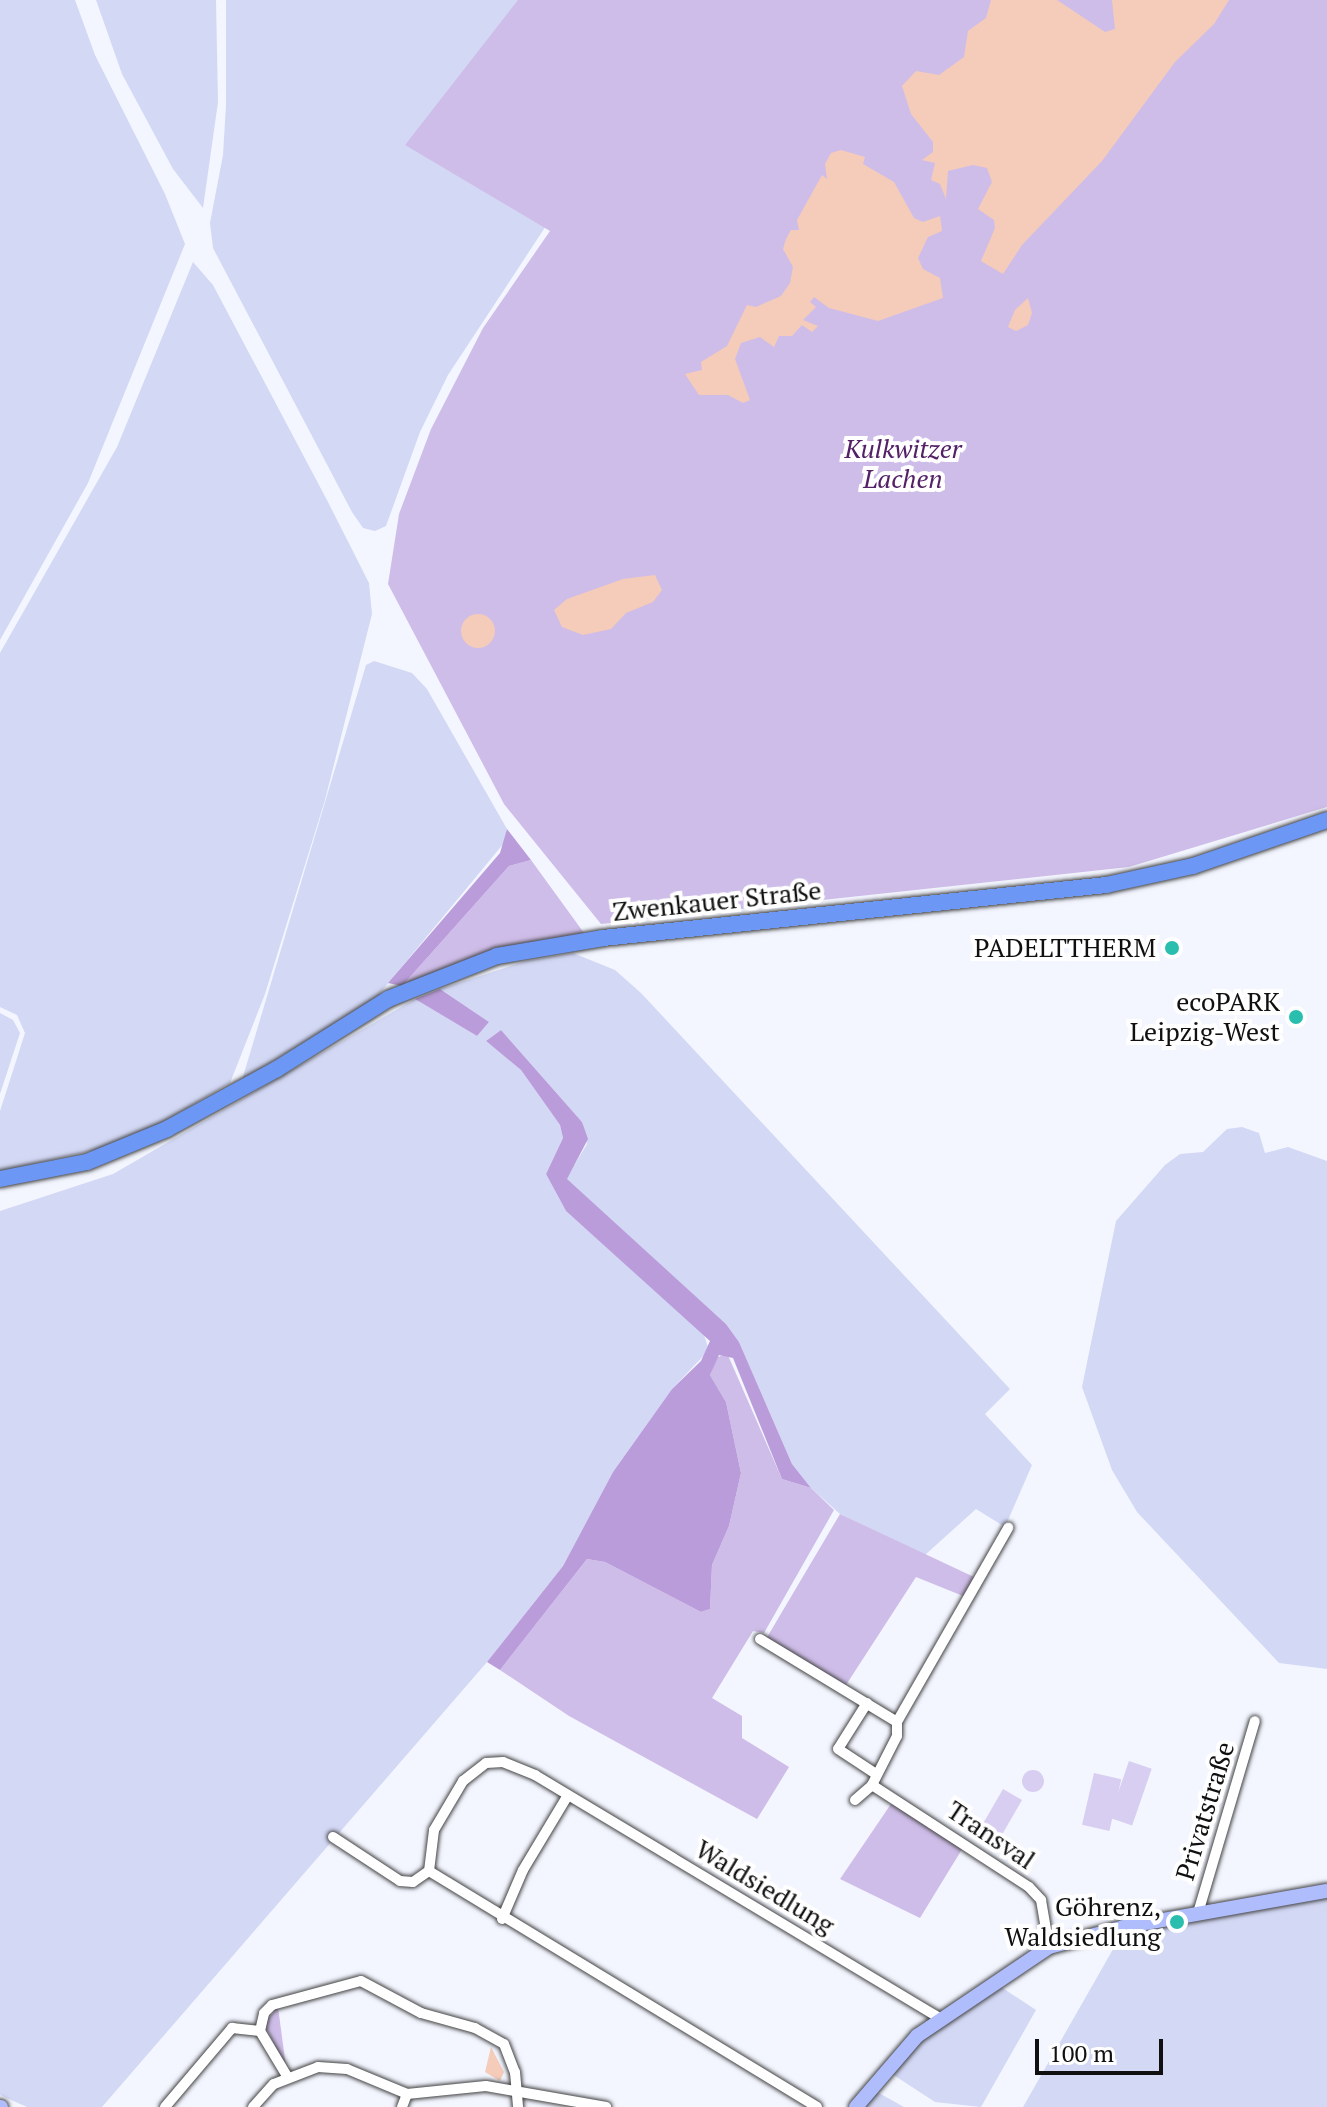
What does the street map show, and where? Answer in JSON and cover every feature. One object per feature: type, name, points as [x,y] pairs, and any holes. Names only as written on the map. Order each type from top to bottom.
[{"type":"main road","name":"Zwenkauer Straße","points":[[0,1179],[87,1162],[149,1137],[277,1069],[388,999],[497,956],[597,938],[1093,887],[1180,870],[1327,820]]},
{"type":"street","points":[[855,1800],[874,1779],[897,1736],[897,1722],[1008,1528]]},
{"type":"street","points":[[760,1639],[897,1722]]},
{"type":"street","name":"Transval","points":[[867,1703],[838,1749],[874,1779],[1029,1887],[1041,1900],[1049,1947]]},
{"type":"street","name":"Privatstraße","points":[[1198,1913],[1255,1721]]},
{"type":"street","name":"Waldsiedlung","points":[[429,1871],[434,1830],[473,1770],[503,1762],[568,1795],[940,2018]]},
{"type":"street","points":[[502,1919],[523,1870],[568,1795]]},
{"type":"street","points":[[333,1837],[400,1881],[413,1882],[429,1871],[502,1919],[817,2107]]},
{"type":"street","points":[[856,2107],[907,2045],[940,2018],[1049,1947],[1198,1913],[1327,1891]]},
{"type":"street","points":[[287,2076],[260,2031],[264,2013],[272,2005],[361,1981],[421,2013],[492,2035],[510,2054],[518,2107]]},
{"type":"street","points":[[165,2107],[232,2028],[260,2031]]},
{"type":"street","points":[[253,2107],[287,2076],[318,2067],[347,2069],[407,2094],[486,2086],[606,2107]]},
{"type":"street","points":[[402,2107],[407,2094]]},
{"type":"shaded area","points":[[0,0],[75,0],[95,55],[165,194],[185,244],[88,483],[0,640]]},
{"type":"shaded area","points":[[96,0],[216,0],[218,102],[203,208],[173,169],[122,74]]},
{"type":"shaded area","points":[[226,0],[552,0],[586,165],[448,375],[420,432],[386,526],[375,531],[363,528],[352,512],[213,248],[210,223],[223,155],[226,105]]},
{"type":"shaded area","points":[[991,0],[1057,0],[1105,32],[1115,29],[1112,0],[1229,0],[1214,24],[1175,62],[1102,161],[1022,245],[1003,274],[981,261],[995,228],[994,220],[978,209],[992,182],[987,168],[973,165],[948,171],[946,199],[940,184],[931,180],[935,163],[922,160],[933,152],[933,142],[911,114],[902,86],[916,71],[939,75],[964,57],[968,31],[986,18]]},
{"type":"shaded area","points":[[841,150],[865,157],[863,164],[894,182],[914,218],[923,222],[940,216],[942,231],[928,237],[918,258],[923,269],[940,278],[943,298],[878,321],[829,308],[814,297],[810,302],[816,307],[803,320],[818,326],[812,332],[802,325],[792,336],[779,336],[774,347],[760,337],[741,343],[735,359],[750,400],[743,403],[728,395],[699,395],[685,374],[702,370],[701,362],[727,346],[747,305],[756,307],[781,296],[790,283],[793,267],[783,249],[786,239],[791,230],[799,230],[797,220],[822,175],[827,179],[825,164],[831,153]]},
{"type":"shaded area","points":[[193,262],[213,285],[328,502],[369,583],[372,614],[325,800],[265,994],[230,1083],[147,1131],[104,1148],[0,1171],[0,1111],[25,1033],[17,1015],[0,1007],[0,653],[117,447]]},
{"type":"shaded area","points":[[1028,298],[1032,313],[1028,325],[1016,331],[1008,327],[1015,310]]},
{"type":"shaded area","points":[[655,575],[662,590],[653,602],[626,613],[611,629],[583,635],[562,627],[554,610],[567,599],[623,579]]},
{"type":"shaded area","points":[[478,614],[490,619],[495,631],[490,643],[478,648],[466,643],[461,631],[466,619]]},
{"type":"shaded area","points":[[374,661],[412,673],[427,689],[507,829],[504,843],[376,998],[242,1080],[366,665]]},
{"type":"shaded area","points":[[507,829],[531,860],[509,866],[402,986],[388,983],[500,853]]},
{"type":"shaded area","points":[[573,953],[615,970],[641,993],[1010,1389],[985,1414],[1032,1465],[1005,1527],[976,1509],[925,1555],[840,1514],[811,1488],[792,1464],[739,1342],[726,1324],[566,1179],[587,1144],[582,1122],[501,1030],[486,1041],[521,1070],[560,1125],[563,1138],[546,1174],[566,1211],[703,1332],[709,1350],[672,1389],[613,1472],[563,1566],[487,1662],[102,2107],[27,2107],[0,2095],[0,1211],[113,1174],[415,999],[477,1036],[489,1022],[440,989],[526,961]]},
{"type":"shaded area","points":[[440,989],[489,1022],[477,1036],[415,999]]},
{"type":"shaded area","points":[[0,1013],[13,1020],[20,1033],[0,1094]]},
{"type":"shaded area","points":[[501,1030],[582,1122],[588,1139],[567,1179],[726,1324],[739,1342],[792,1464],[811,1488],[782,1479],[733,1358],[719,1355],[710,1375],[726,1402],[741,1473],[729,1526],[712,1565],[710,1609],[701,1612],[605,1562],[587,1559],[500,1670],[487,1662],[563,1566],[613,1472],[672,1389],[701,1361],[710,1341],[566,1211],[546,1174],[563,1138],[560,1125],[521,1070],[486,1041]]},
{"type":"shaded area","points":[[1242,1127],[1259,1133],[1265,1153],[1288,1147],[1327,1161],[1327,1669],[1279,1663],[1137,1512],[1112,1470],[1082,1387],[1116,1221],[1165,1165],[1180,1154],[1203,1152],[1227,1129]]},
{"type":"shaded area","points":[[1129,1761],[1152,1769],[1132,1826],[1109,1818]]},
{"type":"shaded area","points":[[1033,1770],[1041,1773],[1044,1781],[1041,1789],[1033,1792],[1025,1789],[1022,1781],[1025,1773]]},
{"type":"shaded area","points":[[1094,1773],[1121,1779],[1109,1831],[1082,1825]]},
{"type":"shaded area","points":[[1003,1789],[1022,1800],[997,1843],[978,1832]]},
{"type":"shaded area","points":[[1327,1894],[1327,2107],[1023,2107],[1124,1930]]},
{"type":"shaded area","points":[[995,1983],[1036,2010],[981,2107],[935,2102],[889,2072],[897,2058]]},
{"type":"shaded area","points":[[491,2047],[504,2072],[500,2081],[485,2072]]},
{"type":"shaded area","points":[[877,2092],[904,2107],[865,2107]]},
{"type":"green space","name":"Kulkwitzer Lachen","points":[[518,0],[1327,0],[1327,807],[1129,867],[601,924],[504,804],[388,584],[399,514],[431,429],[483,328],[550,231],[405,145]]},
{"type":"green space","points":[[531,860],[584,933],[519,945],[402,986],[509,866]]},
{"type":"green space","points":[[727,1353],[782,1479],[811,1488],[834,1510],[764,1633],[753,1631],[712,1698],[742,1716],[742,1738],[789,1767],[757,1819],[569,1716],[500,1670],[587,1559],[605,1562],[701,1612],[710,1609],[712,1565],[729,1526],[741,1473],[726,1402],[710,1375],[716,1358]]},
{"type":"green space","points":[[840,1514],[974,1577],[963,1596],[916,1577],[846,1685],[766,1639]]},
{"type":"green space","points":[[893,1801],[964,1846],[920,1918],[840,1879]]},
{"type":"green space","points":[[278,2007],[286,2067],[264,2024]]},
{"type":"place","name":"PADELTTHERM","points":[[1172,948]]},
{"type":"place","name":"ecoPARK Leipzig-West","points":[[1296,1017]]},
{"type":"place","name":"Göhrenz, Waldsiedlung","points":[[1177,1922]]}]
